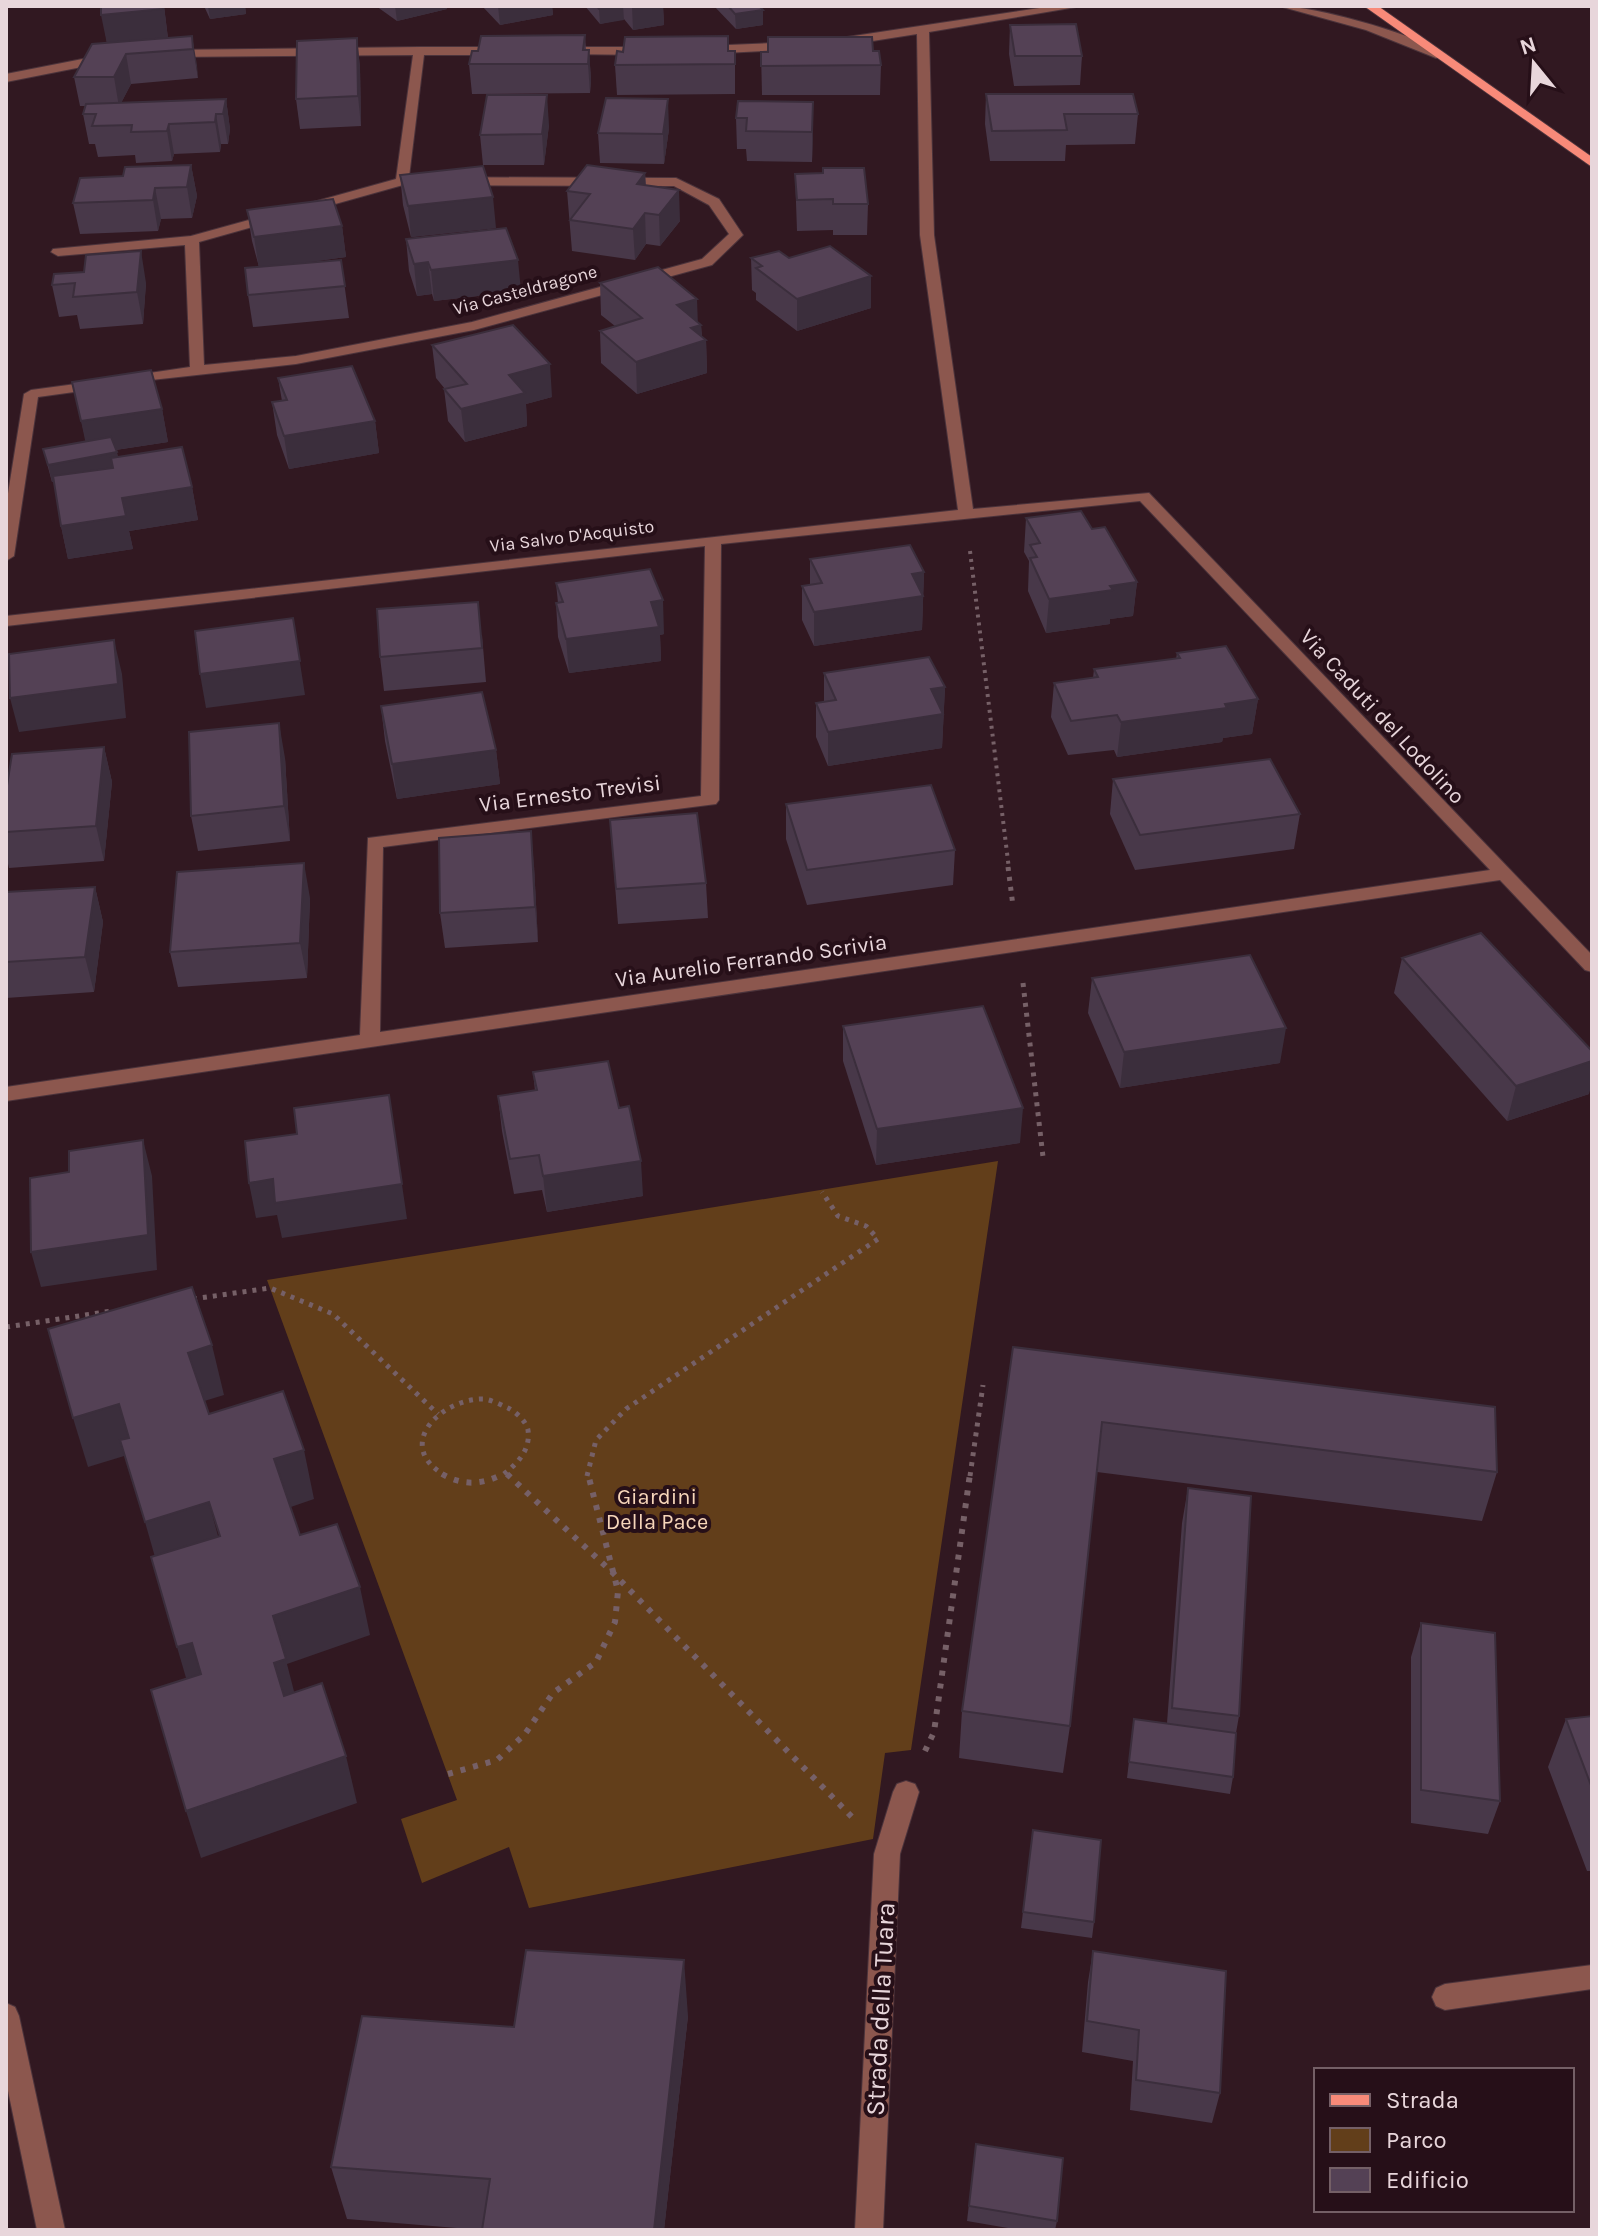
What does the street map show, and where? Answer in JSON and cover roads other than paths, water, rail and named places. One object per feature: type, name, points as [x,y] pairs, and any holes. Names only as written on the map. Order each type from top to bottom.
[{"type":"main road","points":[[1370,6],[1592,163]]},
{"type":"street","points":[[980,6],[998,19]]},
{"type":"street","points":[[829,43],[923,32],[1076,6]]},
{"type":"street","points":[[1285,6],[1357,24],[1440,55]]},
{"type":"street","points":[[923,32],[927,235],[966,513]]},
{"type":"street","points":[[686,50],[813,45]]},
{"type":"street","points":[[402,181],[419,51]]},
{"type":"street","points":[[158,53],[516,51]]},
{"type":"street","points":[[548,51],[655,51]]},
{"type":"street","points":[[6,78],[117,57]]},
{"type":"street","name":"Via Casteldragone","points":[[6,556],[31,394],[197,370],[296,360],[474,326],[707,262],[736,235],[714,202],[676,182],[402,181],[192,240],[58,252]]},
{"type":"street","points":[[192,240],[197,370]]},
{"type":"street","name":"Via Salvo D'Acquisto","points":[[6,621],[713,540],[1144,496]]},
{"type":"street","name":"Via Caduti del Lodolino","points":[[1144,496],[1592,966]]},
{"type":"street","name":"Via Ernesto Trevisi","points":[[370,1040],[374,842],[710,800],[713,540]]},
{"type":"street","name":"Via Aurelio Ferrando Scrivia","points":[[6,1094],[1503,874]]},
{"type":"street","name":"Strada della Tuara","points":[[869,2230],[887,1854],[906,1792]]},
{"type":"street","points":[[1445,1997],[1592,1977]]},
{"type":"street","points":[[6,2016],[51,2230]]},
{"type":"park label","name":"Giardini Della Pace","points":[[657,1508]]}]
